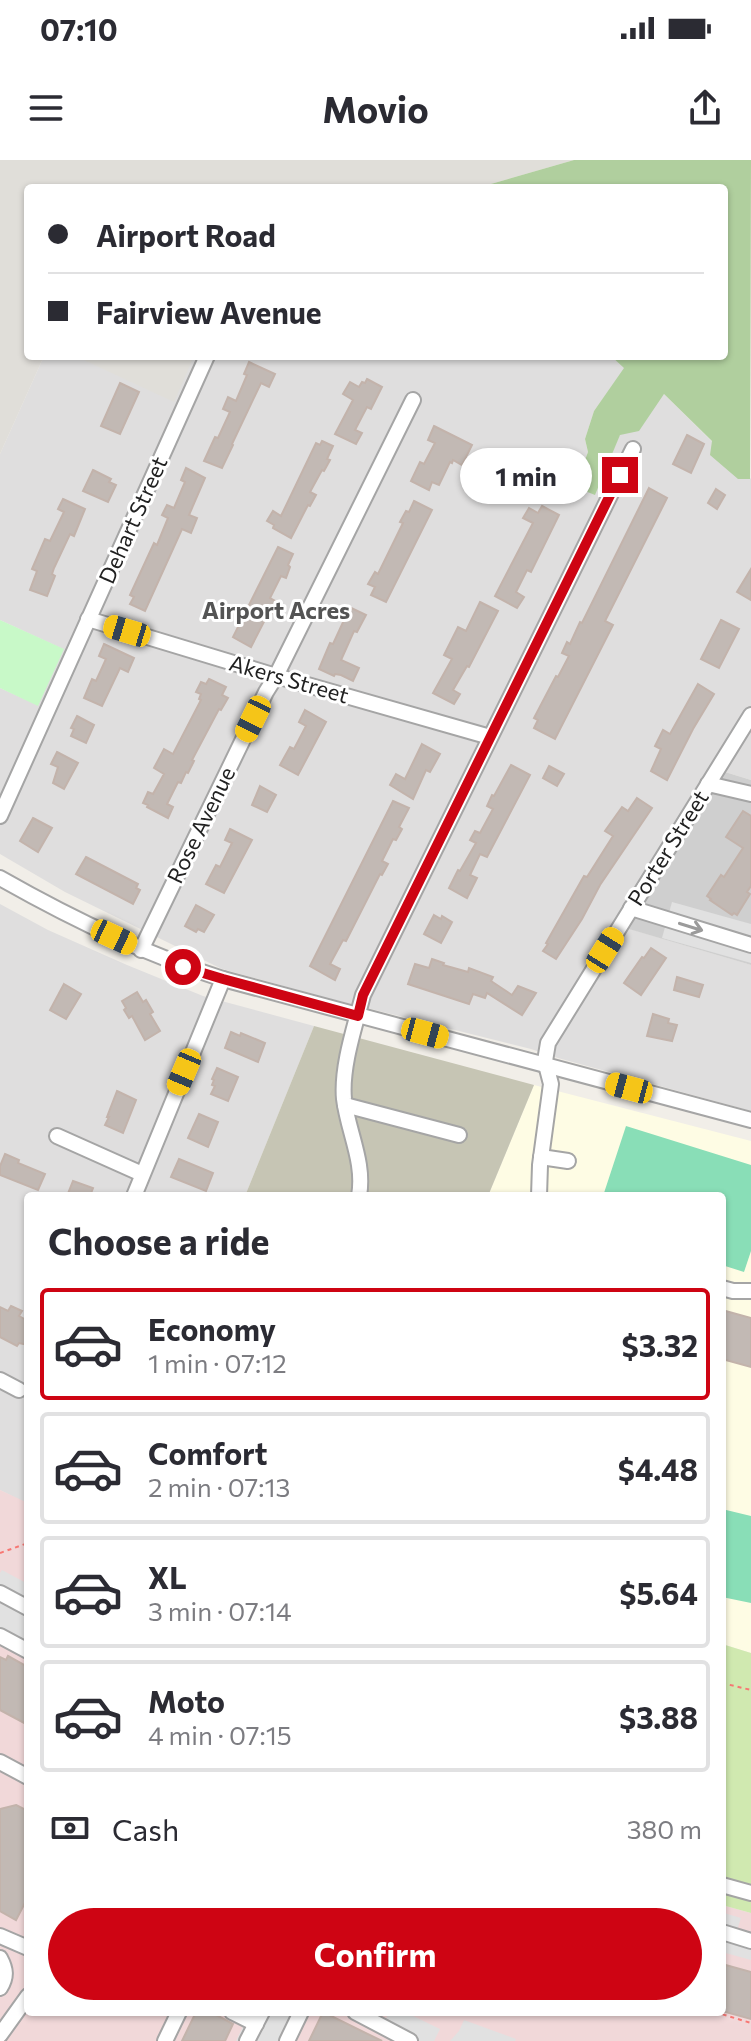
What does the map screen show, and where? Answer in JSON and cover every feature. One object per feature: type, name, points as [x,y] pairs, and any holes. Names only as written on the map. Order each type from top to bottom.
[{"type":"street","name":"Dehart Street","points":[[0,816],[205,360]]},
{"type":"street","name":"Rose Avenue","points":[[141,950],[413,400]]},
{"type":"street","points":[[359,1192],[360,1169],[345,1105],[344,1077],[363,995],[633,449]]},
{"type":"street","name":"Akers Street","points":[[88,619],[490,737]]},
{"type":"street","name":"Porter Street","points":[[539,1192],[551,1084],[545,1054],[548,1043],[751,715]]},
{"type":"street","points":[[708,784],[751,794]]},
{"type":"street","points":[[0,878],[141,950],[223,979],[751,1120]]},
{"type":"street","points":[[631,908],[751,945]]},
{"type":"street","points":[[135,1192],[223,979]]},
{"type":"street","points":[[345,1105],[459,1135]]},
{"type":"street","points":[[57,1136],[142,1174]]},
{"type":"street","points":[[541,1157],[568,1161]]},
{"type":"street","points":[[726,1289],[751,1291]]},
{"type":"street","points":[[0,1380],[19,1390]]},
{"type":"street","points":[[0,1593],[24,1606]]},
{"type":"street","points":[[0,1636],[24,1649]]},
{"type":"street","points":[[0,1762],[24,1775]]},
{"type":"street","points":[[726,1886],[751,1893]]},
{"type":"street","points":[[726,1933],[751,1941]]},
{"type":"street","points":[[0,1936],[24,1946]]},
{"type":"street","points":[[0,1958],[6,1970],[2,1985],[24,2001],[0,2035]]},
{"type":"street","points":[[165,2041],[177,2016]]},
{"type":"street","points":[[287,2041],[299,2016]]},
{"type":"street","points":[[363,2016],[410,2041]]},
{"type":"street","points":[[247,2041],[259,2018]]},
{"type":"path","points":[[0,1553],[24,1544]]},
{"type":"path","points":[[726,1684],[751,1690]]},
{"type":"path","points":[[726,2015],[751,2023]]},
{"type":"shaded area","points":[[0,160],[574,160],[491,184],[24,184],[24,360],[42,360],[0,454]]},
{"type":"shaded area","points":[[42,360],[616,360],[625,368],[594,411],[585,439],[588,452],[576,486],[595,494],[620,434],[664,394],[751,478],[751,780],[725,772],[630,929],[751,965],[751,1111],[531,1049],[222,969],[65,892],[0,854],[0,688],[38,705],[63,649],[0,620],[0,454]]},
{"type":"shaded area","points":[[84,360],[192,360],[174,402]]},
{"type":"shaded area","points":[[725,772],[751,780],[751,965],[629,929]]},
{"type":"shaded area","points":[[672,902],[751,924],[751,963],[662,938]]},
{"type":"shaded area","points":[[0,904],[48,930],[203,996],[314,1026],[247,1192],[24,1192],[24,1502],[0,1490]]},
{"type":"shaded area","points":[[314,1026],[534,1085],[490,1192],[247,1192]]},
{"type":"shaded area","points":[[534,1085],[751,1141],[751,1653],[726,1645],[726,1192],[490,1192]]},
{"type":"shaded area","points":[[0,1490],[24,1501],[24,2016],[726,2016],[726,1906],[751,1913],[751,2041],[0,2041]]},
{"type":"shaded area","points":[[2,1570],[24,1582],[24,1657],[0,1644]]},
{"type":"shaded area","points":[[726,1914],[741,1918],[737,1930],[751,1935],[751,1960],[726,1953]]},
{"type":"shaded area","points":[[248,2016],[293,2016],[280,2041],[236,2041]]},
{"type":"shaded area","points":[[347,2016],[376,2016],[385,2020],[388,2016],[413,2016],[440,2029],[434,2041],[392,2041]]},
{"type":"shaded area","points":[[464,2020],[516,2039],[450,2041]]},
{"type":"green space","points":[[574,160],[751,160],[750,479],[738,479],[710,455],[712,441],[664,394],[639,431],[620,435],[595,495],[575,487],[588,452],[585,439],[594,411],[624,368],[615,360],[728,360],[728,184],[491,184]]},
{"type":"green space","points":[[0,620],[64,649],[38,706],[0,688]]},
{"type":"green space","points":[[626,1126],[751,1165],[751,1251],[744,1272],[726,1266],[726,1192],[604,1192]]},
{"type":"green space","points":[[726,1510],[751,1516],[751,1603],[726,1598]]},
{"type":"green space","points":[[726,1645],[751,1653],[751,1913],[726,1906]]},
{"type":"building","points":[[249,362],[275,374],[269,387],[261,383],[222,468],[204,461],[230,412],[223,409],[228,397],[236,401]]},
{"type":"building","points":[[367,379],[382,387],[355,430],[362,433],[356,444],[335,434],[353,400],[343,394],[350,382],[359,387]]},
{"type":"building","points":[[120,383],[139,392],[120,434],[101,426]]},
{"type":"building","points":[[434,426],[472,445],[462,465],[453,460],[450,462],[439,485],[432,482],[429,490],[411,481],[420,462],[424,464],[435,443],[428,440]]},
{"type":"building","points":[[687,435],[704,444],[691,473],[673,464]]},
{"type":"building","points":[[322,441],[333,446],[327,459],[330,460],[310,492],[316,495],[291,538],[267,521],[273,511],[281,516],[316,443],[320,445]]},
{"type":"building","points":[[186,468],[205,478],[189,515],[197,518],[191,533],[182,529],[145,611],[130,604],[134,597],[130,595],[154,543],[157,545],[168,518],[162,515],[167,505],[174,508],[185,482],[181,480]]},
{"type":"building","points":[[93,470],[116,485],[108,502],[83,491]]},
{"type":"building","points":[[649,488],[667,498],[605,621],[613,625],[555,739],[534,728],[538,720],[534,718],[569,656],[562,653],[567,642],[570,644],[582,623]]},
{"type":"building","points":[[716,489],[725,495],[717,509],[708,503]]},
{"type":"building","points":[[63,499],[85,509],[74,536],[70,534],[54,568],[52,574],[55,576],[47,596],[30,590],[37,571],[32,569],[45,539],[50,541],[64,512],[58,509]]},
{"type":"building","points":[[414,501],[432,510],[386,602],[371,595],[375,587],[368,584],[375,572],[378,574],[403,523],[400,522]]},
{"type":"building","points":[[542,506],[559,515],[531,572],[527,570],[516,592],[524,597],[517,608],[495,596],[533,523],[523,518],[529,508],[538,513]]},
{"type":"building","points":[[278,547],[293,554],[290,567],[286,578],[281,576],[270,598],[277,602],[251,647],[233,637]]},
{"type":"building","points":[[751,569],[751,600],[737,592]]},
{"type":"building","points":[[480,602],[498,611],[469,667],[453,690],[460,694],[454,704],[433,693],[452,659],[444,655],[458,627],[466,631]]},
{"type":"building","points":[[347,606],[366,615],[357,632],[354,631],[341,660],[359,668],[353,681],[319,669],[345,618],[342,616]]},
{"type":"building","points":[[721,620],[739,629],[719,668],[701,659]]},
{"type":"building","points":[[104,644],[134,658],[128,672],[120,668],[102,706],[84,698],[106,659],[99,656]]},
{"type":"building","points":[[209,679],[226,687],[222,695],[228,698],[219,709],[188,773],[181,783],[178,782],[167,804],[173,807],[168,818],[143,803],[148,792],[153,794],[164,774],[154,768],[164,749],[173,754],[201,700],[201,694],[196,692],[201,682],[206,684]]},
{"type":"building","points":[[698,684],[714,694],[667,780],[651,771],[661,749],[655,746],[663,730],[670,734]]},
{"type":"building","points":[[305,710],[326,722],[298,775],[280,765],[290,747],[294,749],[306,726],[299,722]]},
{"type":"building","points":[[77,716],[94,725],[86,743],[71,736]]},
{"type":"building","points":[[422,744],[440,754],[430,772],[426,770],[413,799],[390,785],[396,774],[405,779]]},
{"type":"building","points":[[57,752],[78,763],[64,789],[53,783],[58,767],[51,764]]},
{"type":"building","points":[[511,765],[530,775],[487,857],[480,854],[470,875],[477,878],[467,898],[449,888],[476,843],[470,840],[475,831],[480,833],[493,809],[487,806],[492,795]]},
{"type":"building","points":[[549,766],[564,774],[557,786],[543,778]]},
{"type":"building","points":[[260,786],[276,795],[267,812],[252,805]]},
{"type":"building","points":[[637,798],[652,808],[600,885],[556,959],[543,951],[546,943],[584,876],[587,877],[613,836],[605,831],[622,807],[628,811]]},
{"type":"building","points":[[393,801],[409,808],[399,827],[402,829],[382,861],[388,864],[330,964],[340,969],[335,980],[310,966]]},
{"type":"building","points":[[743,811],[751,816],[751,886],[747,892],[750,894],[737,915],[732,915],[707,896],[743,848],[726,837]]},
{"type":"building","points":[[33,818],[52,828],[38,852],[20,841]]},
{"type":"building","points":[[230,829],[252,840],[224,893],[206,884],[216,865],[220,867],[232,843],[225,840]]},
{"type":"building","points":[[86,857],[138,884],[136,888],[140,890],[133,904],[76,874]]},
{"type":"building","points":[[196,905],[214,915],[204,932],[198,929],[196,932],[185,926]]},
{"type":"building","points":[[434,915],[452,922],[441,943],[424,934]]},
{"type":"building","points":[[651,948],[666,958],[641,995],[624,983]]},
{"type":"building","points":[[432,959],[443,965],[468,972],[469,968],[493,977],[491,981],[512,995],[518,986],[536,993],[522,1015],[487,993],[485,998],[473,994],[469,1004],[408,984],[415,964],[429,968]]},
{"type":"building","points":[[677,977],[703,985],[699,997],[674,990]]},
{"type":"building","points":[[64,984],[81,994],[66,1019],[50,1010]]},
{"type":"building","points":[[137,992],[143,1002],[146,1000],[160,1031],[145,1040],[132,1016],[129,1018],[124,1010],[122,1001]]},
{"type":"building","points":[[653,1014],[677,1025],[672,1041],[647,1036]]},
{"type":"building","points":[[231,1032],[265,1043],[258,1062],[225,1048]]},
{"type":"building","points":[[217,1068],[238,1077],[228,1101],[211,1094]]},
{"type":"building","points":[[117,1091],[136,1100],[123,1133],[105,1125]]},
{"type":"building","points":[[199,1114],[218,1122],[208,1147],[188,1138]]},
{"type":"building","points":[[5,1154],[45,1174],[38,1190],[0,1175]]},
{"type":"building","points":[[179,1159],[213,1173],[206,1191],[171,1177]]},
{"type":"building","points":[[73,1181],[93,1188],[92,1192],[69,1192]]},
{"type":"building","points":[[11,1306],[22,1311],[19,1316],[24,1319],[24,1344],[17,1346],[0,1337],[0,1307],[8,1311]]},
{"type":"building","points":[[726,1311],[751,1318],[751,1367],[726,1360]]},
{"type":"building","points":[[8,1656],[24,1665],[24,1723],[0,1710],[0,1657],[6,1660]]},
{"type":"building","points":[[16,1805],[24,1809],[24,1905],[16,1920],[0,1911],[0,1809]]},
{"type":"building","points":[[726,1965],[751,1972],[751,2019],[726,2012]]},
{"type":"building","points":[[194,2016],[218,2016],[233,2024],[225,2041],[182,2041]]},
{"type":"building","points":[[321,2016],[331,2016],[382,2041],[309,2041]]},
{"type":"district","name":"Airport Acres","points":[[276,611]]},
{"type":"route","points":[[183,967],[358,1016],[363,995],[620,475]]}]
